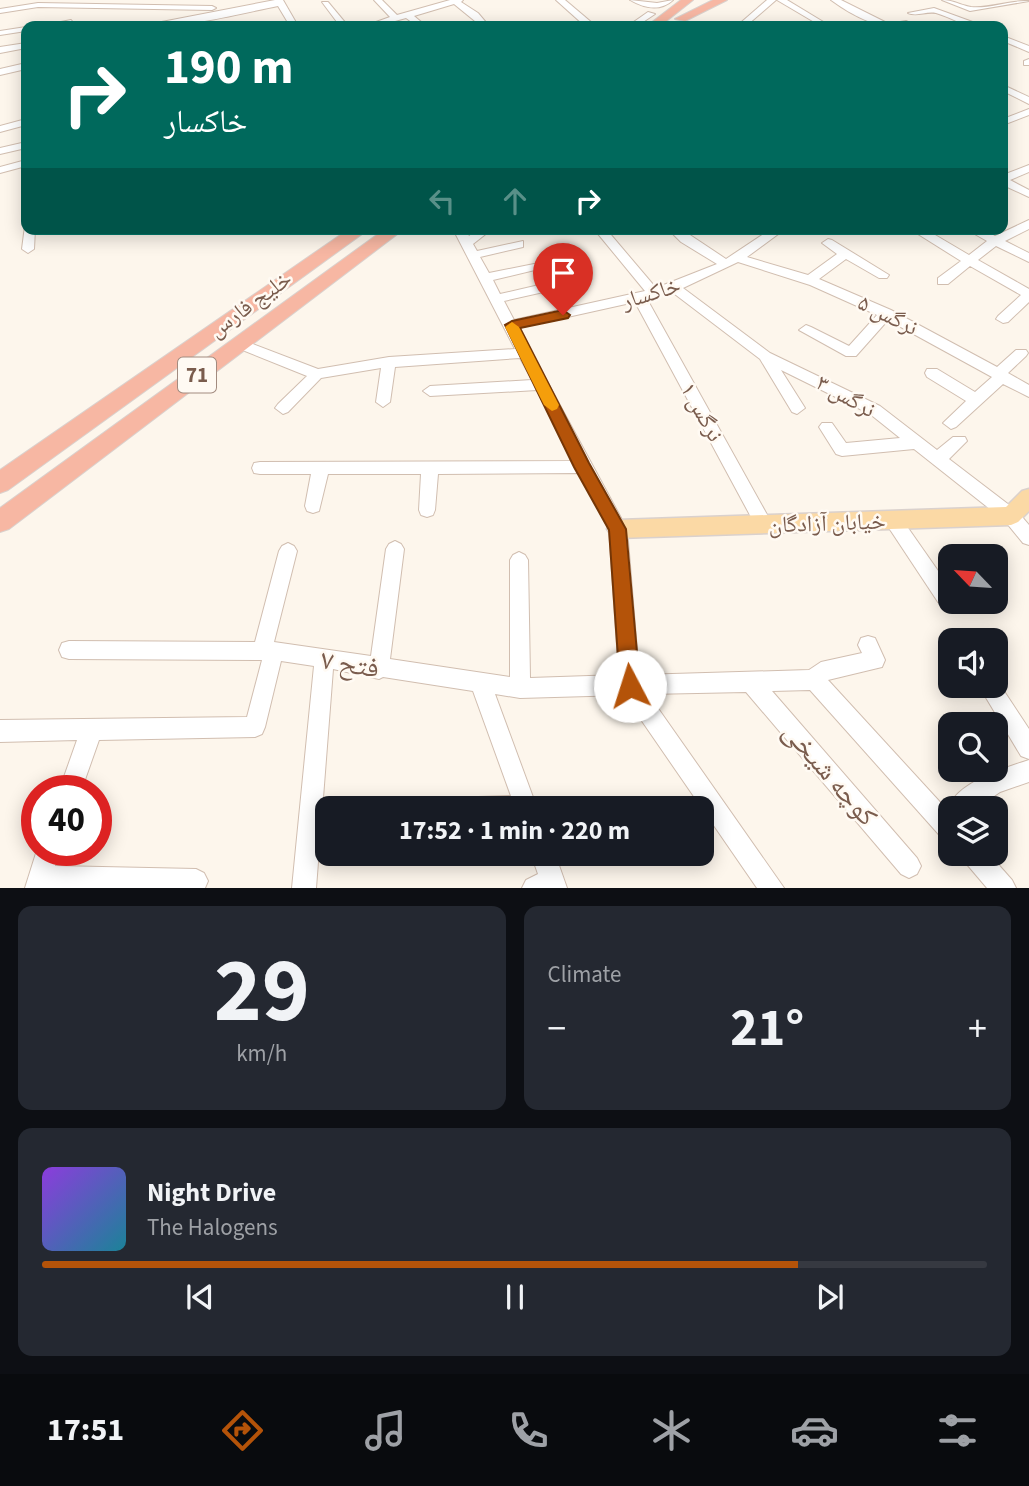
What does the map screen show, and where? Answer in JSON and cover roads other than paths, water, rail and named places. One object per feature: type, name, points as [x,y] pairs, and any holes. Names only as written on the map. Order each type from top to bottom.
[{"type":"highway","points":[[658,21],[686,0]]},
{"type":"highway","points":[[679,21],[707,0]]},
{"type":"highway","points":[[680,21],[722,0]]},
{"type":"highway","name":"خلیج فارس","points":[[0,483],[352,235]]},
{"type":"highway","name":"خلیج فارس","points":[[0,522],[388,235]]},
{"type":"main road","points":[[1011,516],[1029,497]]},
{"type":"main road","name":"خیابان آزادگان","points":[[618,529],[1011,516]]},
{"type":"street","points":[[378,0],[396,18]]},
{"type":"street","points":[[416,0],[425,9]]},
{"type":"street","points":[[386,21],[456,0],[480,21]]},
{"type":"street","points":[[560,0],[585,21]]},
{"type":"street","points":[[643,6],[663,5],[669,0]]},
{"type":"street","points":[[747,21],[772,0]]},
{"type":"street","points":[[781,0],[817,21]]},
{"type":"street","points":[[835,0],[879,21]]},
{"type":"street","points":[[946,0],[970,9],[1025,1]]},
{"type":"street","points":[[165,21],[212,9],[279,2],[291,21]]},
{"type":"street","points":[[0,11],[63,3],[116,3],[212,9]]},
{"type":"street","points":[[326,4],[340,21]]},
{"type":"street","points":[[912,13],[929,9],[961,20]]},
{"type":"street","points":[[408,15],[416,21]]},
{"type":"street","points":[[0,33],[21,30]]},
{"type":"street","points":[[1008,40],[1029,50]]},
{"type":"street","points":[[0,50],[21,47]]},
{"type":"street","points":[[0,72],[21,67]]},
{"type":"street","points":[[1010,88],[1029,101]]},
{"type":"street","points":[[1008,120],[1029,112]]},
{"type":"street","points":[[1017,116],[1029,121]]},
{"type":"street","points":[[1,126],[21,123]]},
{"type":"street","points":[[0,151],[21,146]]},
{"type":"street","points":[[0,170],[21,164]]},
{"type":"street","points":[[1008,178],[1029,168]]},
{"type":"street","points":[[1008,183],[1029,194]]},
{"type":"street","points":[[1008,234],[1029,224]]},
{"type":"street","points":[[28,249],[29,235]]},
{"type":"street","name":"نرگس ۱","points":[[604,235],[647,297],[764,525]]},
{"type":"street","name":"نرگس ۵","points":[[681,235],[732,261],[811,279],[886,313],[1029,392]]},
{"type":"street","name":"خاکسار","points":[[512,325],[647,297],[732,261],[770,235]]},
{"type":"street","points":[[927,235],[956,251],[967,261],[1029,295],[1003,319]]},
{"type":"street","points":[[984,235],[1029,258]]},
{"type":"street","points":[[943,281],[967,261],[1007,235]]},
{"type":"street","points":[[466,242],[519,244]]},
{"type":"street","points":[[466,242],[618,529],[630,686],[772,887]]},
{"type":"street","points":[[828,243],[883,275]]},
{"type":"street","points":[[811,279],[846,253]]},
{"type":"street","points":[[486,278],[536,266]]},
{"type":"street","points":[[497,299],[552,286]]},
{"type":"street","name":"نرگس ۳","points":[[674,287],[765,356],[811,376],[875,410],[1011,516],[1029,538]]},
{"type":"street","points":[[806,330],[851,353],[886,313]]},
{"type":"street","points":[[240,344],[317,374],[389,362],[526,353]]},
{"type":"street","points":[[951,424],[1021,353]]},
{"type":"street","points":[[765,356],[797,408]]},
{"type":"street","points":[[383,402],[389,362]]},
{"type":"street","points":[[932,373],[976,400]]},
{"type":"street","points":[[283,408],[317,374]]},
{"type":"street","points":[[430,391],[542,385]]},
{"type":"street","points":[[827,427],[842,450],[915,443]]},
{"type":"street","points":[[936,460],[959,441]]},
{"type":"street","points":[[313,506],[321,467]]},
{"type":"street","points":[[427,510],[429,467]]},
{"type":"street","points":[[260,468],[583,467]]},
{"type":"street","points":[[893,520],[938,586]]},
{"type":"street","points":[[379,668],[396,549]]},
{"type":"street","points":[[0,731],[255,727],[288,551]]},
{"type":"street","points":[[519,560],[520,688]]},
{"type":"street","name":"فتح ۷","points":[[69,650],[268,651],[520,688],[814,680]]},
{"type":"street","points":[[872,652],[821,672],[814,680],[938,807]]},
{"type":"street","points":[[304,887],[324,660]]},
{"type":"street","name":"کوچه شیخی","points":[[751,682],[909,866]]},
{"type":"street","points":[[481,684],[522,796]]},
{"type":"street","points":[[997,698],[1029,748]]},
{"type":"street","points":[[76,775],[92,729]]},
{"type":"street","points":[[977,796],[993,783],[1029,771]]},
{"type":"street","points":[[43,866],[37,883],[196,881]]},
{"type":"street","points":[[544,866],[547,885]]},
{"type":"street","points":[[984,866],[1004,887]]}]
